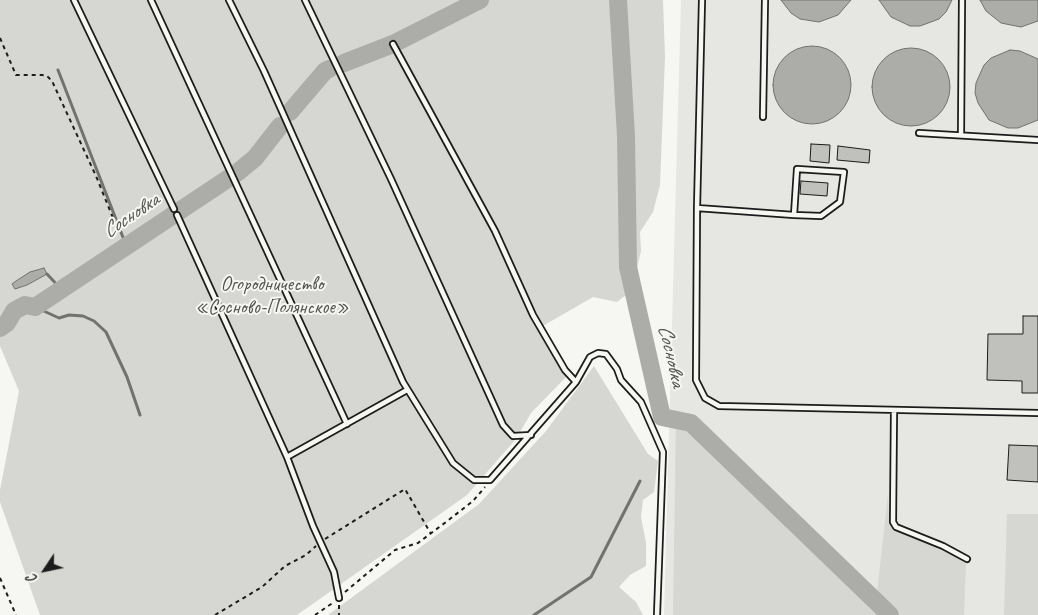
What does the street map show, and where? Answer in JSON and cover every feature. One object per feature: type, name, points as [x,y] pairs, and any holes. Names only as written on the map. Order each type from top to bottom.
[{"type":"lane","points":[[74,0],[174,209]]},
{"type":"lane","points":[[151,0],[347,424]]},
{"type":"lane","points":[[229,0],[264,71],[407,390],[453,463],[474,480],[490,480],[576,382],[590,357],[598,353],[606,354],[617,369],[621,380],[640,402],[663,452],[657,615]]},
{"type":"lane","points":[[305,0],[391,179],[503,425],[513,436],[531,435]]},
{"type":"lane","points":[[702,0],[697,208],[696,380],[705,398],[719,406],[1038,413]]},
{"type":"lane","points":[[763,117],[765,0]]},
{"type":"lane","points":[[961,135],[962,0]]},
{"type":"lane","points":[[393,44],[496,232],[533,315],[565,370],[576,382]]},
{"type":"lane","points":[[919,133],[1038,140]]},
{"type":"lane","points":[[697,208],[794,215],[821,216],[840,202],[844,172],[797,169],[794,215]]},
{"type":"lane","points":[[177,215],[287,457],[313,526],[334,572],[339,598]]},
{"type":"lane","points":[[287,457],[407,390]]},
{"type":"lane","points":[[894,411],[893,522],[896,527],[943,546],[966,559]]},
{"type":"path","points":[[0,38],[16,75],[42,75],[47,76],[52,81],[96,176],[113,218]]},
{"type":"path","points":[[315,615],[339,598],[395,550],[418,543],[446,522],[473,501],[490,480]]},
{"type":"path","points":[[0,578],[16,615]]},
{"type":"path","points":[[339,598],[339,615]]},
{"type":"shaded area","points":[[681,0],[1038,0],[1038,615],[664,615]]},
{"type":"shaded area","points":[[781,0],[851,0],[838,15],[819,22],[800,19],[791,13]]},
{"type":"shaded area","points":[[879,0],[952,0],[946,12],[939,19],[920,26],[910,26],[891,17]]},
{"type":"shaded area","points":[[980,0],[1038,0],[1038,21],[1021,27],[1001,23],[986,11]]},
{"type":"shaded area","points":[[812,46],[827,49],[844,63],[848,70],[851,85],[848,100],[834,117],[827,121],[812,124],[797,121],[780,107],[776,100],[773,85],[776,70],[790,53],[797,49]]},
{"type":"shaded area","points":[[911,48],[926,51],[943,65],[947,72],[950,87],[947,102],[933,119],[926,123],[911,126],[896,123],[879,109],[875,102],[872,87],[875,72],[889,55],[896,51]]},
{"type":"shaded area","points":[[1010,50],[1020,51],[1038,59],[1038,120],[1018,128],[1008,128],[989,120],[978,103],[975,93],[976,83],[984,65],[991,58]]},
{"type":"shaded area","points":[[44,268],[47,274],[15,289],[12,284],[16,281],[30,272]]},
{"type":"green space","name":"Огородничество «Сосново-Полянское»","points":[[0,0],[663,0],[665,57],[660,185],[653,212],[640,232],[641,251],[632,290],[617,302],[593,297],[541,327],[568,375],[531,413],[516,439],[467,495],[297,615],[40,615],[0,502],[0,490],[19,391],[0,346]]},
{"type":"green space","points":[[594,366],[648,454],[658,461],[654,492],[643,500],[641,517],[646,543],[646,566],[630,575],[619,587],[636,602],[643,615],[328,615],[479,504],[546,431]]},
{"type":"green space","points":[[676,418],[883,615],[673,615]]},
{"type":"green space","points":[[888,495],[889,521],[896,530],[944,550],[966,564],[964,615],[900,615],[877,593]]},
{"type":"green space","points":[[1007,514],[1038,514],[1038,615],[1004,615]]},
{"type":"building","points":[[811,144],[830,145],[829,163],[810,161]]},
{"type":"building","points":[[838,146],[870,150],[869,163],[837,160]]},
{"type":"building","points":[[801,181],[828,183],[827,196],[800,194]]},
{"type":"building","points":[[1023,316],[1038,316],[1038,393],[1022,393],[1022,381],[987,380],[988,334],[1023,334]]},
{"type":"building","points":[[1009,445],[1038,446],[1038,482],[1007,480]]},
{"type":"waterway","name":"Сосновка","points":[[344,63],[393,44],[480,0]]},
{"type":"waterway","name":"Сосновка","points":[[618,0],[626,136],[628,267],[662,417],[691,423],[890,615]]},
{"type":"waterway","name":"Сосновка","points":[[290,112],[325,71],[329,69]]},
{"type":"waterway","points":[[58,70],[126,245]]},
{"type":"waterway","name":"Сосновка","points":[[0,328],[7,323],[14,311],[25,305],[35,307],[238,172],[255,158],[280,126]]},
{"type":"waterway","points":[[47,274],[61,289]]},
{"type":"waterway","points":[[35,307],[59,318],[69,315],[83,316],[94,321],[106,332],[127,377],[140,415]]},
{"type":"waterway","points":[[534,615],[591,577],[640,481]]}]
